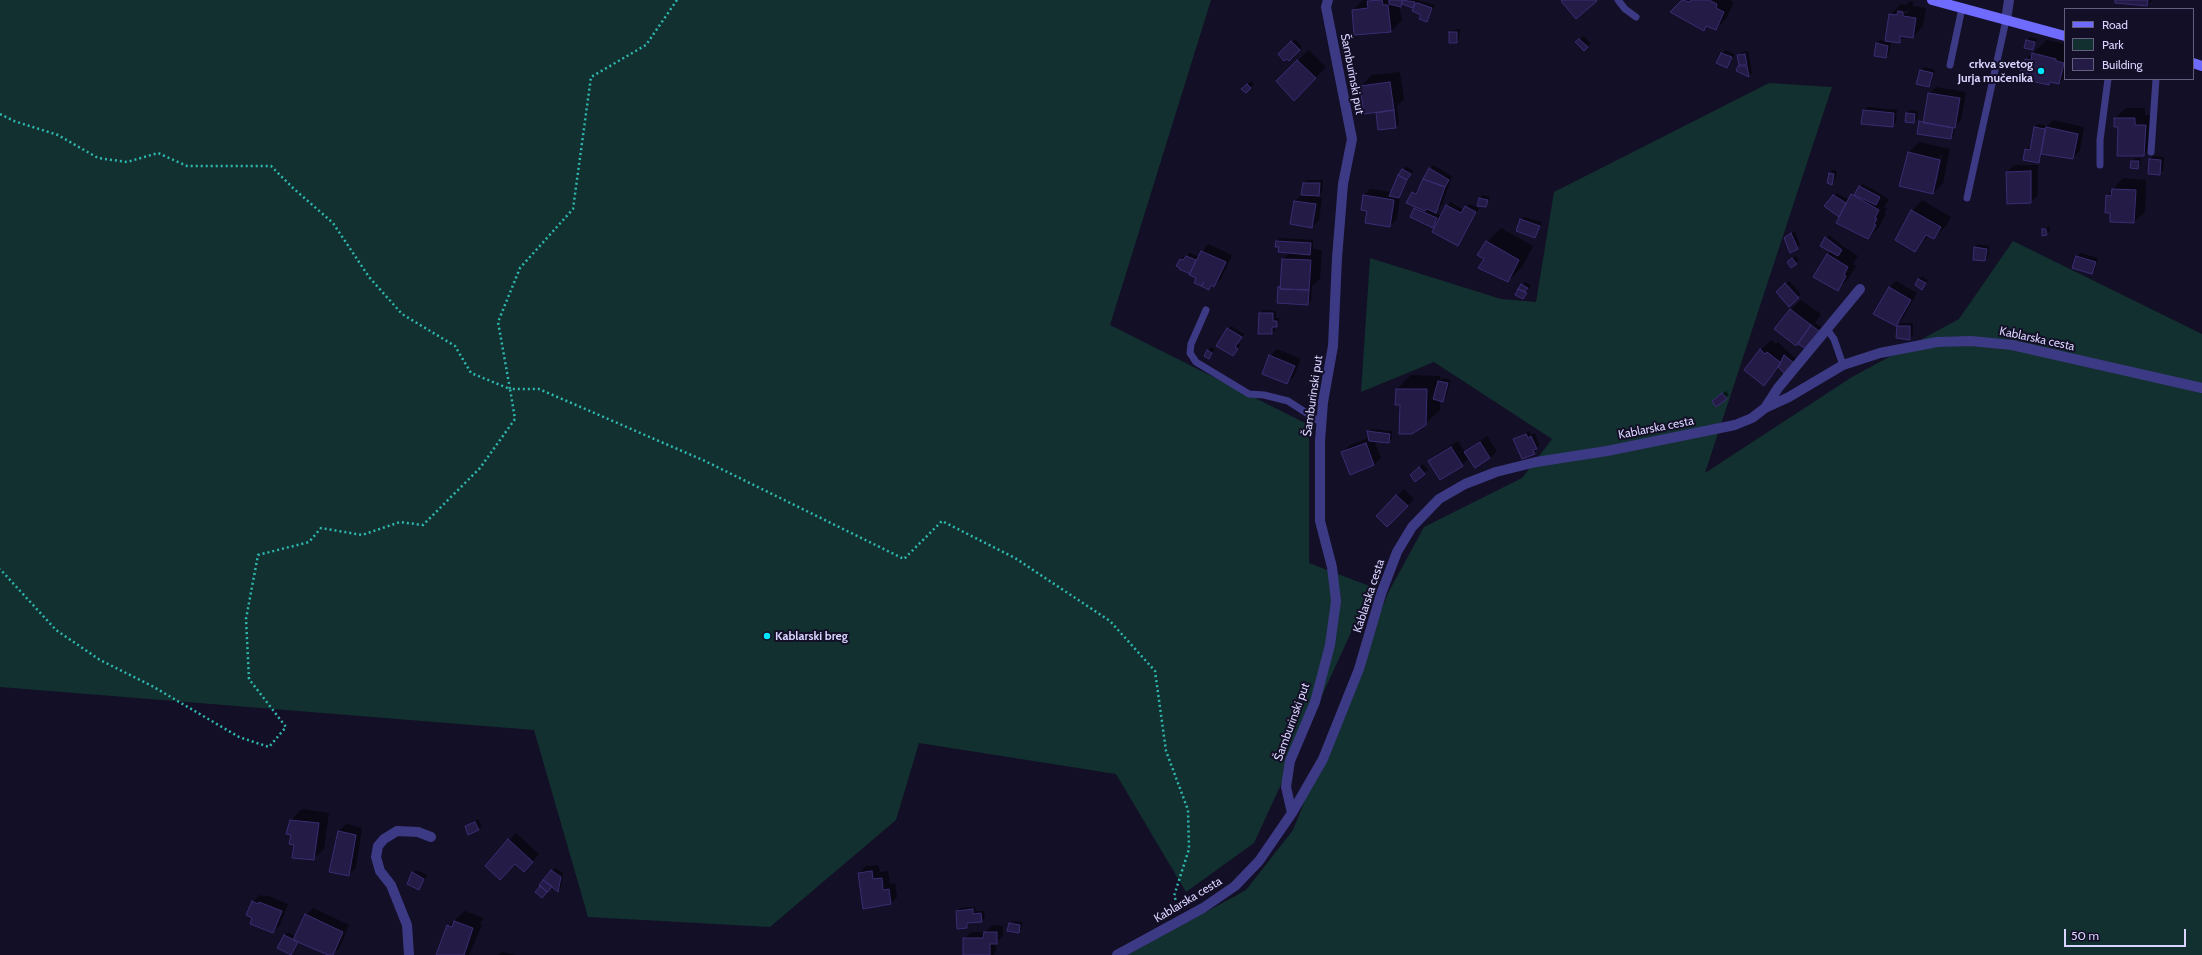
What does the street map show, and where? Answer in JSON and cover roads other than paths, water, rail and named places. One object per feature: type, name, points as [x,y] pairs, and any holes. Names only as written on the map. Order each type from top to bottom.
[{"type":"main road","points":[[1932,0],[2064,36]]},
{"type":"street","name":"Šamburinski put","points":[[1292,813],[1286,787],[1290,760],[1314,702],[1330,645],[1336,601],[1332,567],[1320,521],[1322,423],[1323,402],[1333,346],[1337,258],[1343,184],[1352,139],[1326,7],[1328,0]]},
{"type":"street","points":[[2006,20],[2009,0]]},
{"type":"street","name":"Kablarska cesta","points":[[1766,408],[1778,388],[1860,289]]},
{"type":"street","name":"Kablarska cesta","points":[[1117,955],[1183,919],[1236,886],[1259,861],[1292,813],[1323,759],[1359,669],[1381,594],[1397,552],[1412,527],[1439,499],[1466,484],[1496,472],[1536,462],[1608,451],[1735,425],[1752,418],[1766,408],[1789,397],[1843,365],[1880,353],[1930,344],[1971,341],[2012,345],[2202,388]]},
{"type":"street","points":[[409,955],[407,925],[391,885],[380,871],[376,857],[378,846],[384,839],[397,831],[418,832],[430,837]]},
{"type":"lane","points":[[1618,0],[1625,9],[1636,17]]},
{"type":"lane","points":[[1950,65],[1962,8]]},
{"type":"lane","points":[[1967,198],[2006,20]]},
{"type":"lane","points":[[2100,164],[2100,140],[2108,80]]},
{"type":"lane","points":[[2151,152],[2156,80]]},
{"type":"lane","points":[[1206,310],[1191,344],[1190,353],[1196,362],[1249,394],[1264,395],[1288,401],[1322,423]]},
{"type":"lane","points":[[1827,329],[1834,339],[1843,365]]},
{"type":"place","name":"crkva svetog Jurja mučenika","points":[[2041,71]]},
{"type":"place","name":"Kablarski breg","points":[[767,636]]}]
